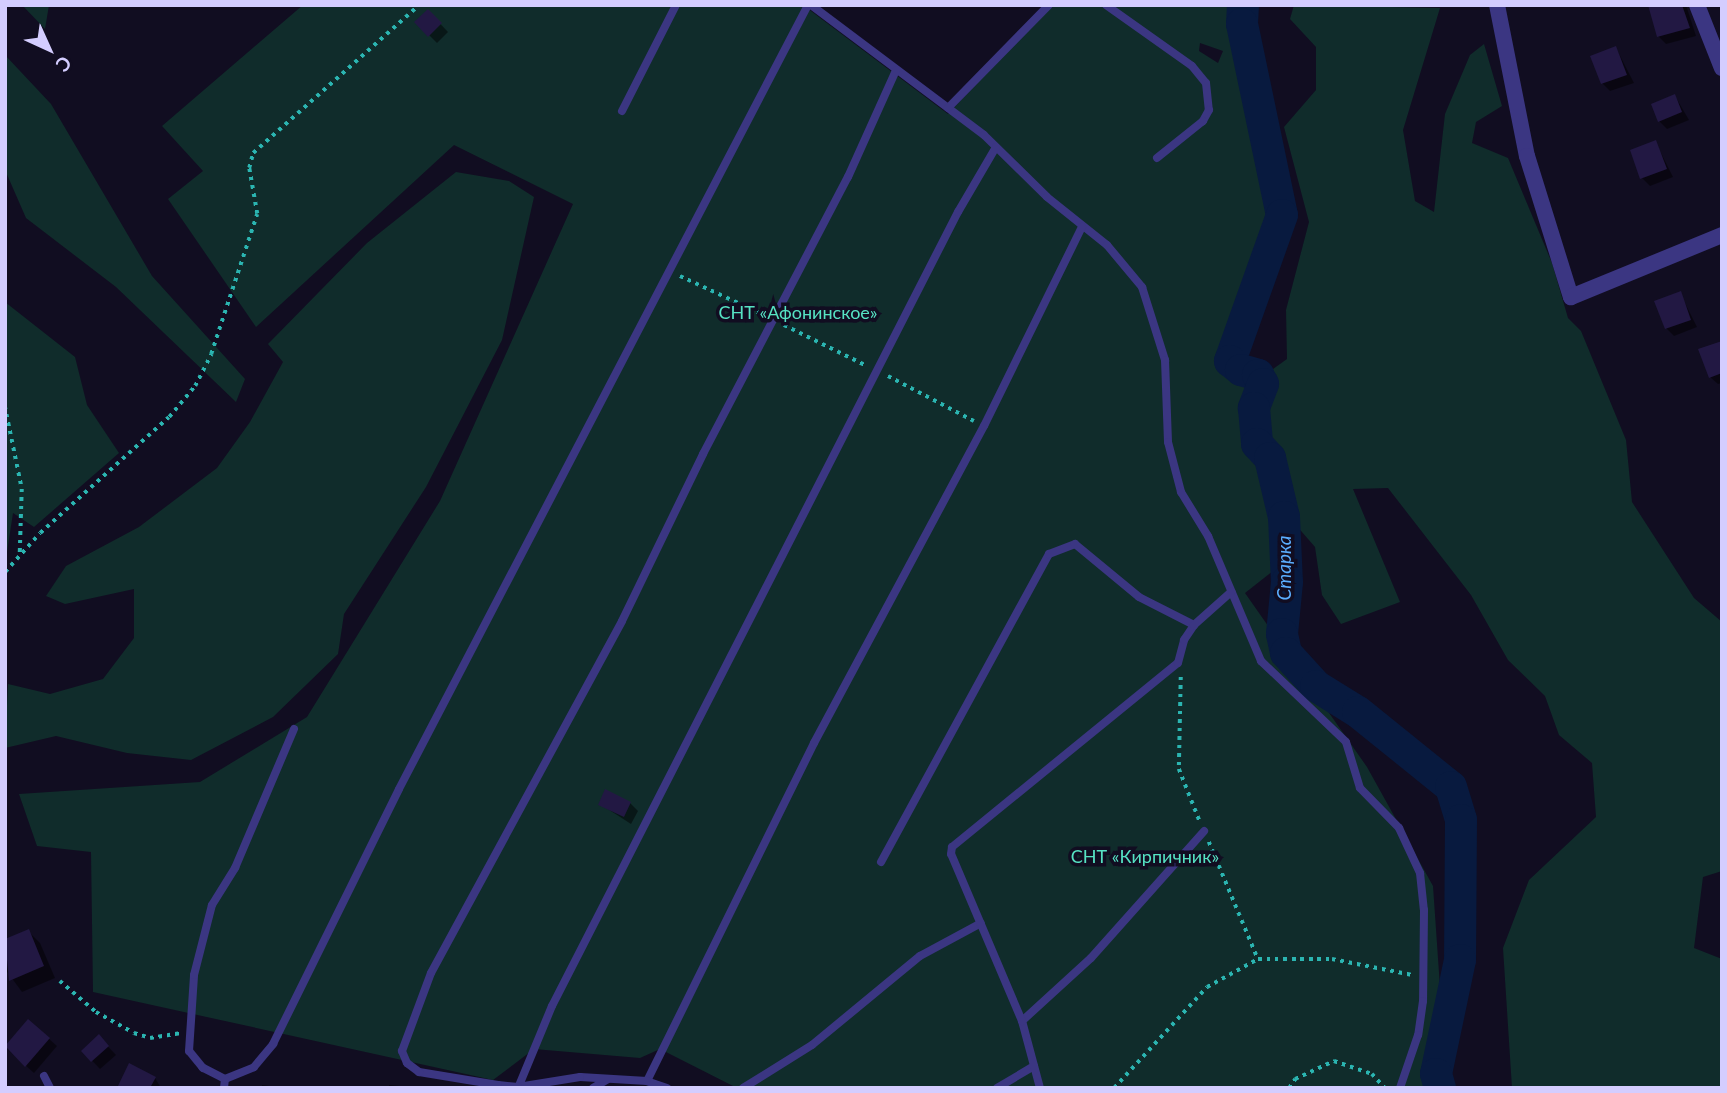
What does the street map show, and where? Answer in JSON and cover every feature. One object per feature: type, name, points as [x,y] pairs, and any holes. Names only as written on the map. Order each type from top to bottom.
[{"type":"street","points":[[1497,5],[1527,156],[1571,297],[1722,235]]},
{"type":"street","points":[[1697,5],[1722,68]]},
{"type":"lane","points":[[622,111],[676,5]]},
{"type":"lane","points":[[294,729],[235,868],[212,905],[194,975],[187,1031],[194,1061],[224,1083],[254,1067],[274,1044],[419,751],[810,5],[996,147],[1082,227],[1107,245],[1142,287],[1166,360],[1168,442],[1177,482],[1208,536],[1261,661],[1346,742],[1360,788],[1406,840],[1421,886],[1423,977],[1418,1034],[1400,1088]]},
{"type":"lane","points":[[948,108],[1049,5]]},
{"type":"lane","points":[[1106,5],[1192,66],[1206,83],[1209,110],[1203,121],[1157,158]]},
{"type":"lane","points":[[667,1088],[647,1081],[610,1078],[554,1079],[518,1087],[419,1072],[407,1063],[402,1051],[431,973],[622,621],[703,454],[775,321],[884,103],[896,70]]},
{"type":"lane","points":[[518,1087],[552,1006],[996,147]]},
{"type":"lane","points":[[647,1081],[814,743],[984,426],[1082,227]]},
{"type":"lane","points":[[881,862],[1049,554],[1075,544],[1139,597],[1194,625]]},
{"type":"lane","points":[[1040,1088],[1022,1021],[951,854],[952,847],[1178,663],[1194,625],[1231,592]]},
{"type":"lane","points":[[1022,1021],[1091,958],[1204,831]]},
{"type":"lane","points":[[743,1088],[811,1045],[920,956],[981,923]]},
{"type":"lane","points":[[998,1088],[1034,1066]]},
{"type":"lane","points":[[44,1076],[50,1088]]},
{"type":"lane","points":[[593,1088],[610,1078]]},
{"type":"path","points":[[5,572],[19,553],[169,417],[195,386],[211,354],[257,214],[258,198],[249,168],[253,153],[419,5]]},
{"type":"path","points":[[672,272],[878,371],[984,426]]},
{"type":"path","points":[[5,406],[22,489],[19,553]]},
{"type":"path","points":[[1178,663],[1183,715],[1179,769],[1258,959]]},
{"type":"path","points":[[1114,1088],[1207,987],[1258,959],[1340,960],[1423,977]]},
{"type":"path","points":[[60,981],[96,1012],[134,1033],[150,1038],[187,1031]]},
{"type":"path","points":[[1289,1088],[1295,1079],[1334,1061],[1372,1074],[1385,1088]]},
{"type":"green space","points":[[22,5],[49,5],[45,29]]},
{"type":"green space","points":[[303,5],[803,5],[948,114],[1051,5],[1238,5],[1234,21],[1247,80],[1255,84],[1282,215],[1230,361],[1241,370],[1258,375],[1263,384],[1254,408],[1257,444],[1270,458],[1284,517],[1283,563],[1245,593],[1367,767],[1433,886],[1447,1088],[737,1088],[660,1049],[640,1058],[534,1049],[493,1080],[93,992],[91,852],[37,846],[19,794],[200,782],[307,717],[440,501],[573,204],[454,145],[256,327],[168,199],[203,171],[162,126]],"holes":[[[1200,43],[1223,51],[1218,63],[1199,51]]]},
{"type":"green space","points":[[1294,5],[1440,8],[1403,130],[1415,201],[1434,212],[1445,114],[1470,55],[1484,44],[1502,106],[1476,122],[1472,143],[1508,158],[1552,263],[1568,318],[1581,331],[1626,440],[1632,502],[1694,598],[1722,622],[1722,871],[1703,877],[1694,948],[1722,959],[1722,1088],[1512,1088],[1503,948],[1529,880],[1596,817],[1592,763],[1559,735],[1545,696],[1508,660],[1471,595],[1388,488],[1353,489],[1400,602],[1341,624],[1322,595],[1315,547],[1295,524],[1279,453],[1266,444],[1265,410],[1273,369],[1287,359],[1286,310],[1309,222],[1284,127],[1316,90],[1316,47],[1290,19]]},
{"type":"green space","points":[[5,55],[51,104],[152,276],[245,379],[236,402],[116,287],[26,218],[5,170]]},
{"type":"green space","points":[[456,172],[509,181],[534,197],[502,340],[426,487],[344,614],[338,654],[273,717],[191,760],[127,753],[56,736],[5,748],[8,684],[50,694],[103,679],[134,638],[134,589],[65,604],[46,596],[66,566],[139,527],[217,468],[250,422],[283,362],[268,344],[367,243]]},
{"type":"green space","points":[[5,302],[75,357],[87,405],[119,453],[34,527],[13,513],[5,565]]},
{"type":"building","points":[[1648,5],[1682,5],[1690,28],[1657,37]]},
{"type":"building","points":[[428,9],[442,23],[428,37],[414,22]]},
{"type":"building","points":[[1616,46],[1627,75],[1601,84],[1590,56]]},
{"type":"building","points":[[1675,94],[1682,112],[1658,122],[1651,104]]},
{"type":"building","points":[[1656,140],[1667,169],[1640,179],[1630,150]]},
{"type":"building","points":[[1681,291],[1691,320],[1665,329],[1654,301]]},
{"type":"building","points":[[1722,341],[1722,373],[1709,378],[1698,349]]},
{"type":"building","points":[[605,789],[631,802],[624,817],[598,805]]},
{"type":"building","points":[[29,929],[44,966],[9,981],[5,939]]},
{"type":"building","points":[[28,1019],[50,1038],[25,1067],[5,1046]]},
{"type":"building","points":[[99,1034],[109,1046],[91,1062],[81,1051]]},
{"type":"building","points":[[129,1063],[156,1077],[150,1088],[117,1088]]},
{"type":"waterway","name":"Старка","points":[[1243,5],[1242,24],[1282,215],[1230,361],[1241,370],[1258,375],[1263,384],[1254,408],[1257,444],[1270,458],[1284,517],[1287,582],[1282,634],[1286,653],[1316,686],[1358,712],[1451,787],[1461,820],[1460,960],[1436,1074],[1440,1088]]},
{"type":"park label","name":"СНТ «Афонинское»","points":[[798,312]]},
{"type":"park label","name":"СНТ «Кирпичник»","points":[[1145,856]]}]
